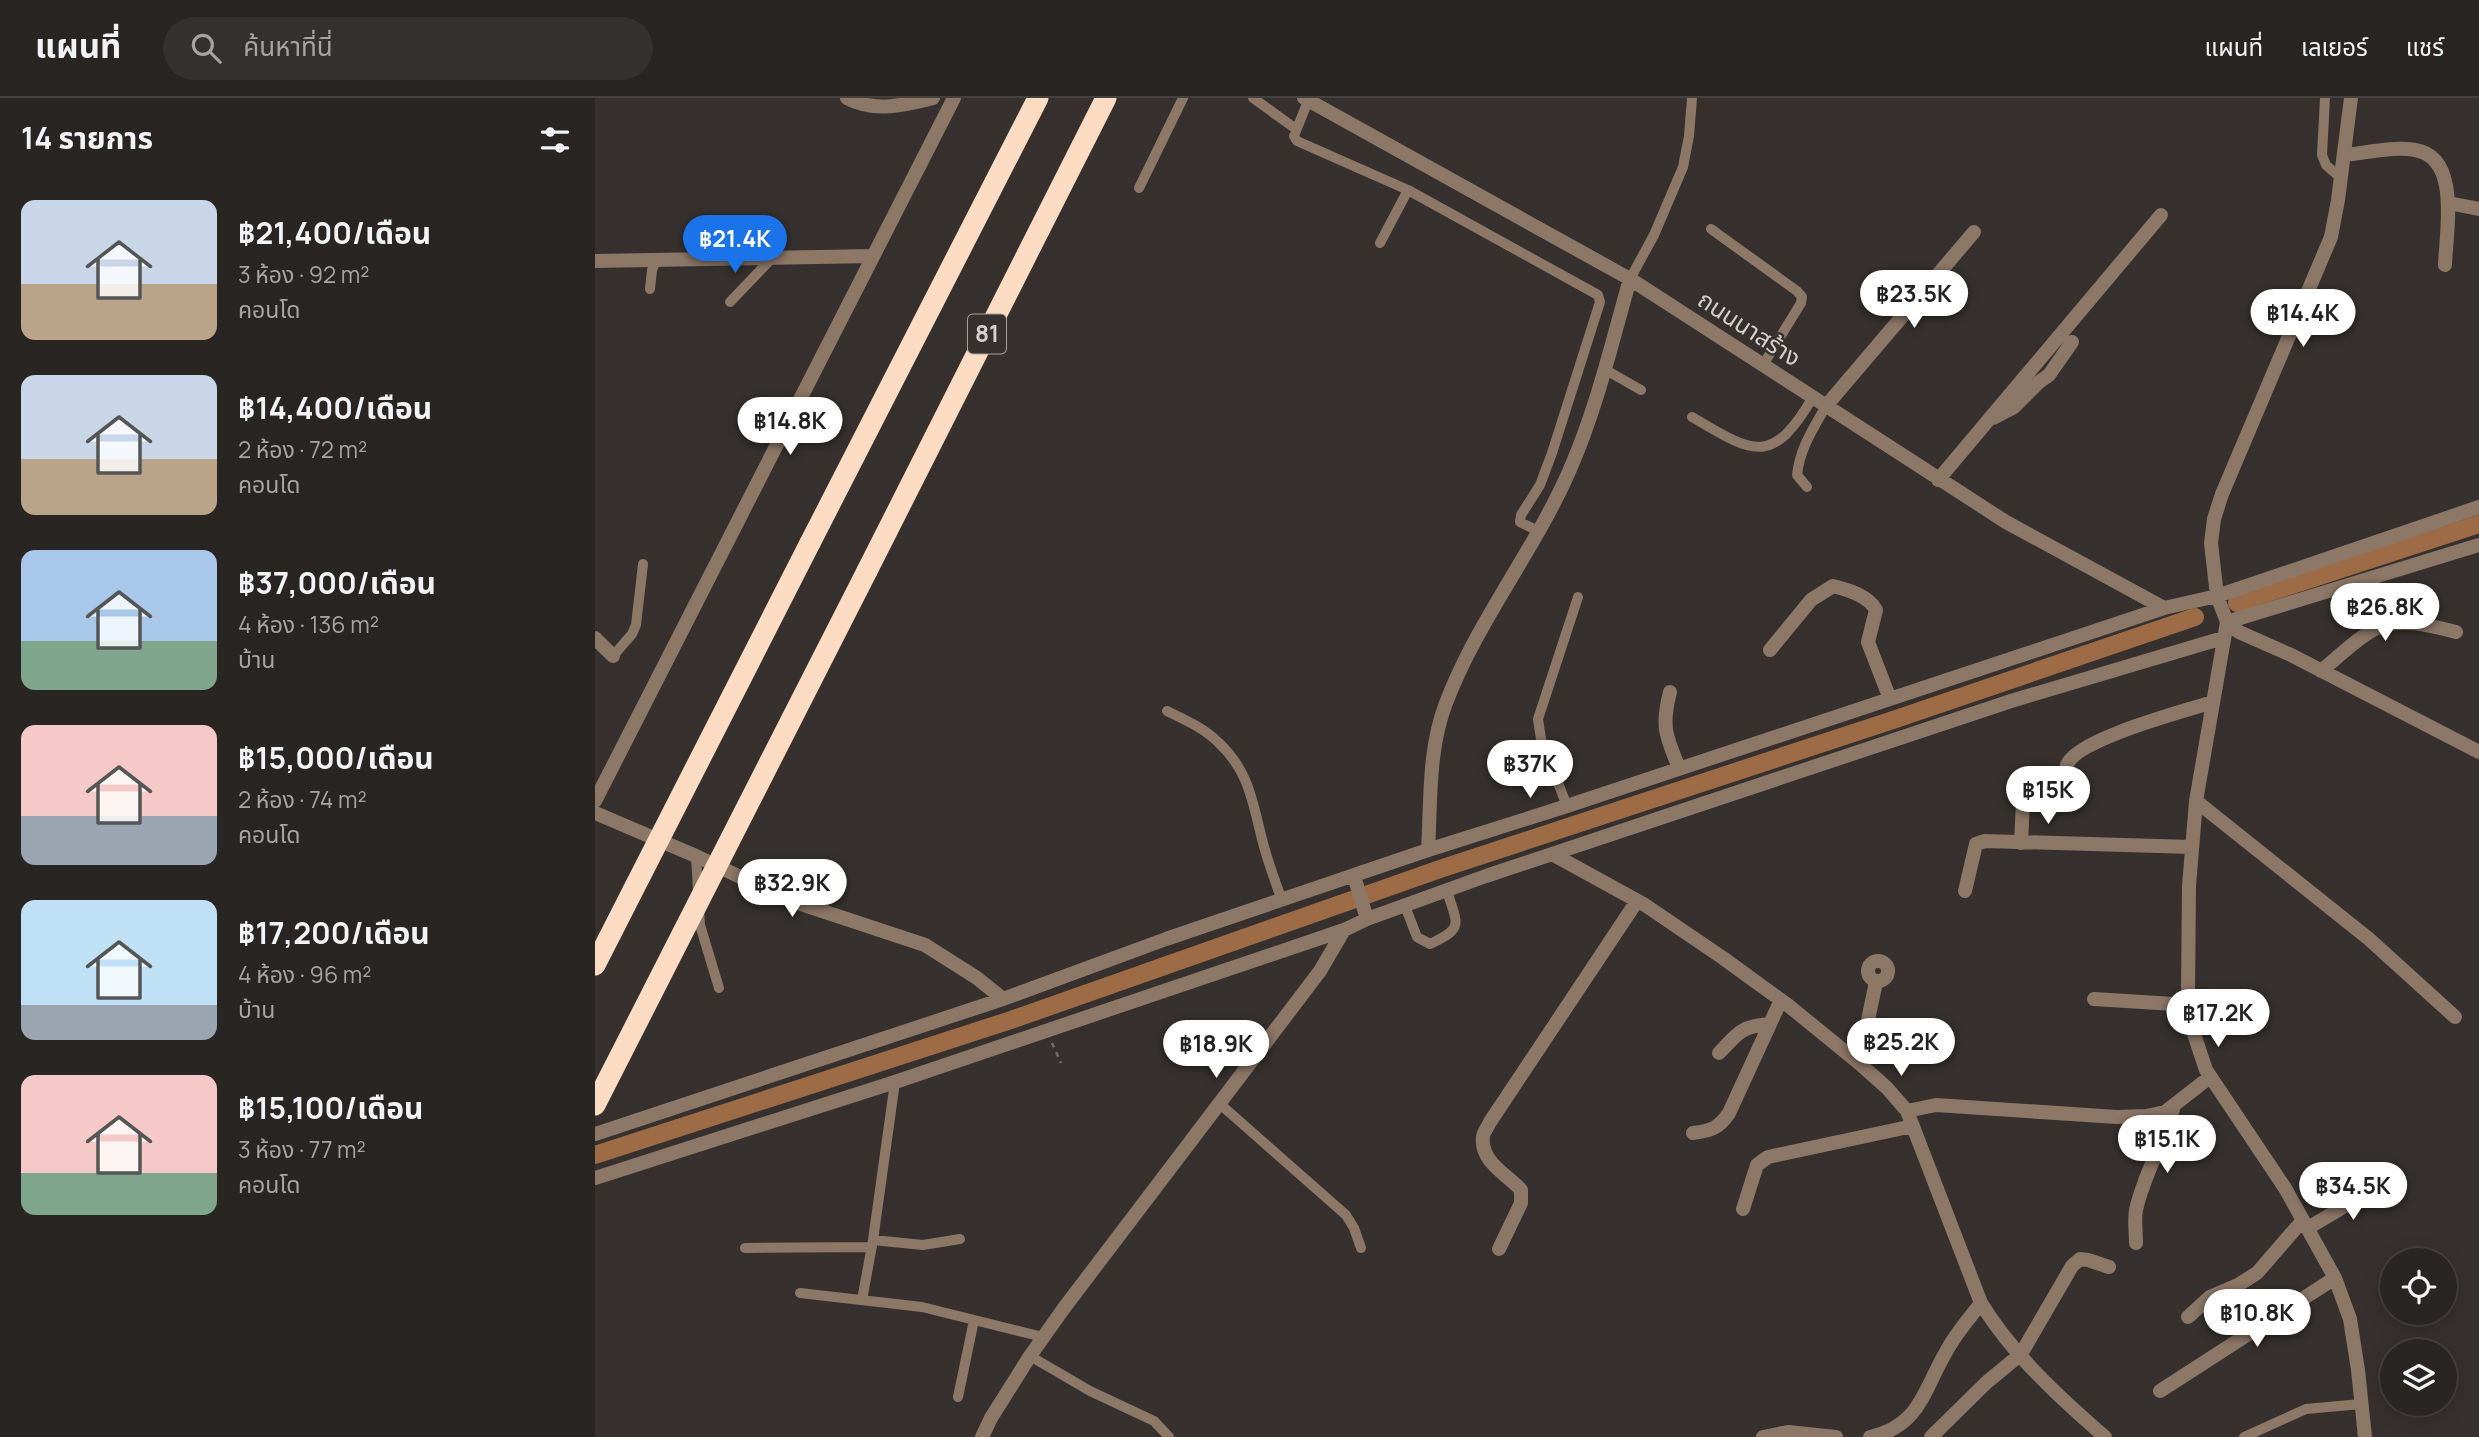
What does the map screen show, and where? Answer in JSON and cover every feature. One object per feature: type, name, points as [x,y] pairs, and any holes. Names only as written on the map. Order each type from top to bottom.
[{"type":"highway","name":"81","points":[[595,965],[1038,98]]},
{"type":"highway","name":"81","points":[[595,1105],[1106,98]]},
{"type":"street","points":[[847,98],[875,106],[893,107],[933,98]]},
{"type":"street","points":[[595,801],[954,98]]},
{"type":"street","points":[[2351,98],[2331,237],[2214,519],[2211,543],[2217,596],[2227,622],[2239,632],[2479,752]]},
{"type":"street","name":"ถนนนาสร้าง","points":[[1307,99],[1630,279],[2006,522],[2164,608]]},
{"type":"street","points":[[2344,155],[2402,149],[2430,155],[2441,167],[2448,192],[2445,265]]},
{"type":"street","points":[[2448,203],[2479,209]]},
{"type":"street","points":[[1938,480],[2161,215]]},
{"type":"street","points":[[1826,406],[1974,232]]},
{"type":"street","points":[[595,261],[873,256]]},
{"type":"street","points":[[1428,850],[1433,752],[1446,704],[1481,629],[1538,531],[1570,468],[1604,369],[1630,279]]},
{"type":"street","points":[[1989,419],[2014,407],[2049,375],[2072,342]]},
{"type":"street","points":[[595,1133],[1003,999],[1166,939],[1282,901],[1356,881],[1428,850],[2164,608],[2217,596],[2479,507]]},
{"type":"street","points":[[2227,622],[2479,545]]},
{"type":"street","points":[[1770,650],[1811,600],[1833,586],[1846,589],[1873,604],[1876,610],[1868,642],[1890,699]]},
{"type":"street","points":[[2227,622],[2196,801],[2192,847],[2189,886],[2190,1005],[2193,1031],[2210,1077],[2285,1188],[2335,1278],[2350,1319],[2365,1437]]},
{"type":"street","points":[[2321,671],[2377,626],[2398,622],[2423,623],[2456,632]]},
{"type":"street","points":[[595,638],[613,656]]},
{"type":"street","points":[[595,1178],[895,1082],[1344,930],[1366,915],[1405,906],[2011,701],[2223,638]]},
{"type":"street","points":[[1670,692],[1664,718],[1666,734],[1679,768]]},
{"type":"street","points":[[2065,797],[2067,765],[2077,752],[2103,738],[2213,702]]},
{"type":"street","points":[[2021,842],[2024,780]]},
{"type":"street","points":[[2196,801],[2368,939],[2455,1017]]},
{"type":"street","points":[[595,813],[789,900],[925,945],[977,978],[1003,999]]},
{"type":"street","points":[[1965,891],[1976,844],[1985,841],[2192,847]]},
{"type":"street","points":[[1553,855],[1637,901],[1723,958],[1781,1000],[1887,1088],[1907,1111],[1981,1303],[1991,1319],[2047,1384],[2105,1437]]},
{"type":"street","points":[[1356,881],[1366,915]]},
{"type":"street","points":[[1499,1250],[1521,1203],[1521,1190],[1498,1171],[1486,1154],[1483,1137],[1637,901]]},
{"type":"street","points":[[982,1437],[991,1418],[1043,1337],[1320,971],[1344,930]]},
{"type":"street","points":[[1859,1063],[1876,982]]},
{"type":"street","points":[[2094,999],[2190,1005]]},
{"type":"street","points":[[1693,1133],[1708,1132],[1721,1126],[1781,1000]]},
{"type":"street","points":[[1719,1053],[1738,1033],[1749,1026],[1770,1024]]},
{"type":"street","points":[[1907,1111],[1937,1105],[2117,1117],[2146,1116],[2165,1112],[2210,1077]]},
{"type":"street","points":[[2136,1243],[2135,1213],[2170,1123],[2174,1105]]},
{"type":"street","points":[[1744,1209],[1757,1165],[1768,1157],[1913,1126]]},
{"type":"street","points":[[2188,1317],[2210,1297],[2257,1273],[2306,1224],[2380,1185]]},
{"type":"street","points":[[1931,1437],[1987,1382],[2021,1354],[2072,1266],[2080,1259],[2109,1267]]},
{"type":"street","points":[[2160,1391],[2335,1278]]},
{"type":"street","points":[[1870,1437],[1888,1433],[1914,1414],[1957,1333],[1981,1303]]},
{"type":"street","points":[[1763,1437],[1787,1432],[1836,1437]]},
{"type":"lane","points":[[1139,188],[1183,98]]},
{"type":"lane","points":[[1253,98],[1296,129]]},
{"type":"lane","points":[[1630,279],[1654,235],[1683,167],[1692,98]]},
{"type":"lane","points":[[2325,98],[2322,155],[2326,165],[2341,178]]},
{"type":"lane","points":[[1307,99],[1294,135],[1297,141],[1408,190],[1598,295],[1597,311],[1552,453],[1540,485],[1521,515],[1520,522],[1538,531]]},
{"type":"lane","points":[[1380,243],[1408,190]]},
{"type":"lane","points":[[1711,229],[1797,291],[1802,298],[1763,365]]},
{"type":"lane","points":[[730,302],[773,257]]},
{"type":"lane","points":[[650,289],[652,270],[657,259]]},
{"type":"lane","points":[[1604,369],[1641,390]]},
{"type":"lane","points":[[1692,417],[1737,443],[1752,447],[1766,446],[1784,436],[1798,423],[1813,397]]},
{"type":"lane","points":[[1807,488],[1797,475],[1799,459],[1806,439],[1826,406]]},
{"type":"lane","points":[[613,656],[632,634],[636,625],[643,564]]},
{"type":"lane","points":[[1567,806],[1541,739],[1538,719],[1578,597]]},
{"type":"lane","points":[[1167,712],[1200,728],[1218,742],[1245,777],[1282,901]]},
{"type":"lane","points":[[696,856],[700,925],[719,988]]},
{"type":"lane","points":[[1405,906],[1417,937],[1430,944],[1450,935],[1457,922],[1447,891]]},
{"type":"lane","points":[[862,1300],[895,1082]]},
{"type":"lane","points":[[1220,1104],[1346,1215],[1361,1248]]},
{"type":"lane","points":[[745,1248],[923,1245],[960,1239]]},
{"type":"lane","points":[[800,1293],[922,1307],[1043,1337]]},
{"type":"lane","points":[[958,1397],[974,1320]]},
{"type":"lane","points":[[1030,1356],[1090,1391],[1154,1421],[1169,1437]]},
{"type":"lane","points":[[2244,1437],[2306,1409],[2361,1404]]},
{"type":"path","points":[[1046,1031],[1061,1063]]},
{"type":"waterway","points":[[2237,603],[2479,524]]},
{"type":"waterway","points":[[595,1155],[1011,1020],[1440,869],[2195,617]]}]
